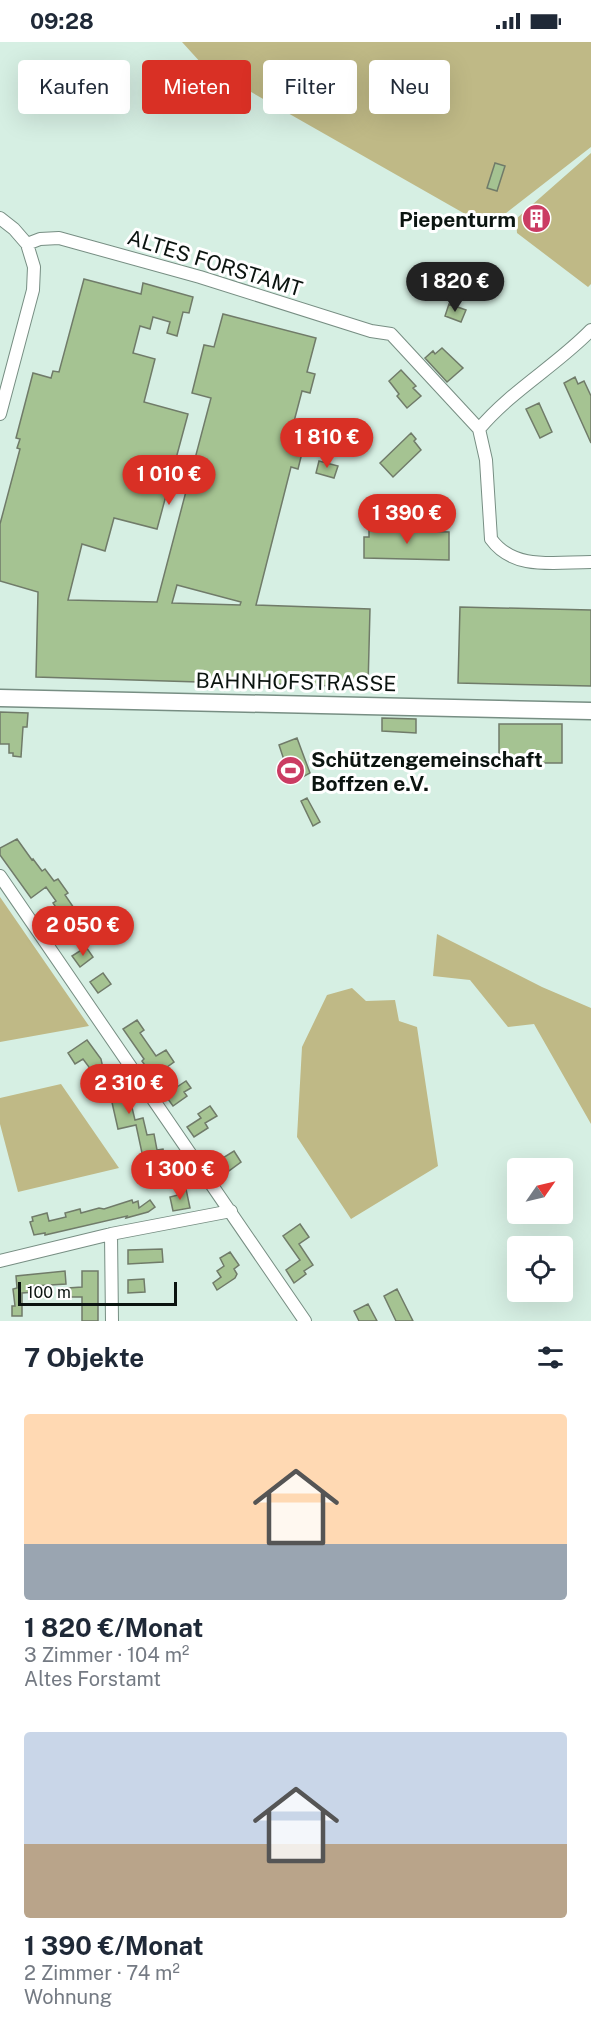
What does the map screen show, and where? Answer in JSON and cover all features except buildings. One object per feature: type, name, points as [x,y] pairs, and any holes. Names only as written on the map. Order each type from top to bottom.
[{"type":"main road","name":"BAHNHOFSTRASSE","points":[[0,698],[591,711]]},
{"type":"street","points":[[0,218],[27,244],[34,267],[33,290],[0,414]]},
{"type":"street","name":"ALTES FORSTAMT","points":[[27,244],[40,239],[59,238],[200,278],[371,331],[391,334],[479,429]]},
{"type":"street","points":[[591,330],[576,345],[497,408],[479,429],[486,460],[491,539],[498,548],[506,555],[521,561],[591,562]]},
{"type":"street","points":[[0,876],[305,1321]]},
{"type":"street","points":[[0,1261],[111,1234],[231,1211]]},
{"type":"street","points":[[111,1234],[112,1321]]},
{"type":"shaded area","points":[[182,42],[591,42],[591,147],[488,227],[290,114],[357,114],[357,60],[263,60],[263,99],[251,92],[251,60],[198,60]]},
{"type":"shaded area","points":[[591,153],[591,284],[588,287],[517,233],[516,219]]},
{"type":"shaded area","points":[[0,897],[89,1026],[0,1042]]},
{"type":"shaded area","points":[[437,934],[542,987],[591,1008],[591,1124],[534,1024],[508,1027],[470,980],[433,976]]},
{"type":"shaded area","points":[[352,988],[366,1001],[395,1000],[399,1021],[417,1027],[438,1166],[351,1219],[297,1137],[302,1047],[327,995]]},
{"type":"shaded area","points":[[61,1084],[119,1168],[18,1192],[0,1124],[0,1098]]},
{"type":"place","name":"Piepenturm","points":[[537,219]]},
{"type":"place","name":"Schützengemeinschaft Boffzen e.V.","points":[[290,771]]}]
